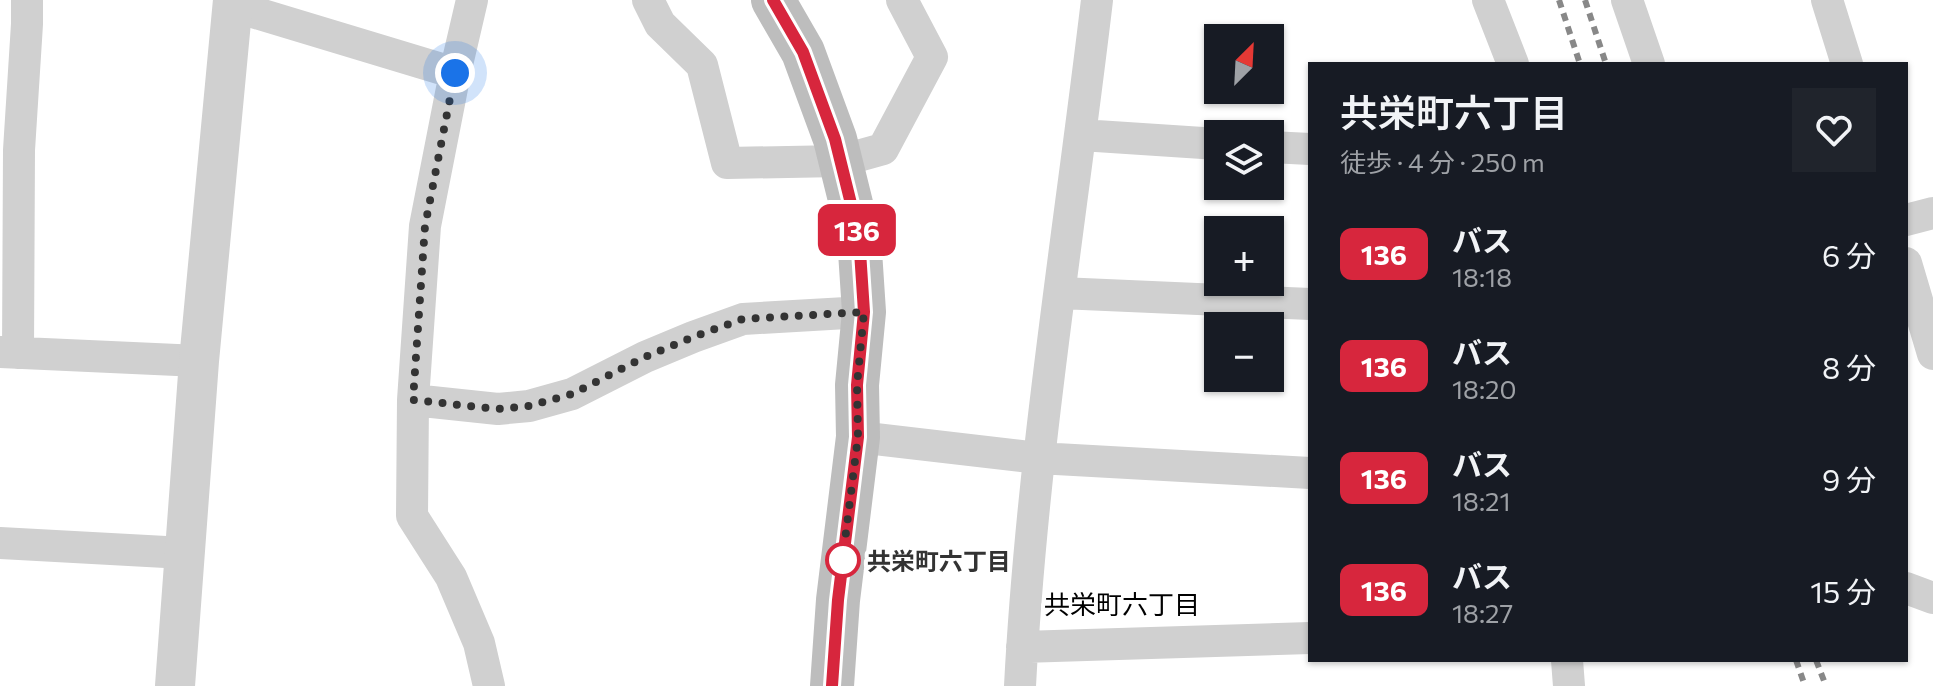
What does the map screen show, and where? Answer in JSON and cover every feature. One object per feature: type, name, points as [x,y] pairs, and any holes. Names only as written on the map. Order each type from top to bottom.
[{"type":"main road","points":[[773,0],[803,52],[835,139],[859,236],[864,312],[857,385],[858,437],[838,600],[832,686]]},
{"type":"street","points":[[27,0],[27,24],[10,151],[9,353],[199,361]]},
{"type":"street","points":[[472,0],[425,226],[413,400],[412,516],[451,577],[479,643],[489,686]]},
{"type":"street","points":[[648,0],[660,24],[702,65],[727,163],[840,161],[883,149],[932,57],[902,0]]},
{"type":"street","points":[[1020,686],[1038,458],[1097,0]]},
{"type":"street","points":[[1488,0],[1512,62]]},
{"type":"street","points":[[1627,0],[1648,62]]},
{"type":"street","points":[[1827,0],[1846,62]]},
{"type":"street","points":[[175,686],[199,361],[233,3],[455,73]]},
{"type":"street","points":[[1081,135],[1204,143]]},
{"type":"street","points":[[1284,148],[1308,149]]},
{"type":"street","points":[[1908,219],[1933,213]]},
{"type":"street","points":[[1908,270],[1933,354]]},
{"type":"street","points":[[1060,293],[1308,304]]},
{"type":"street","points":[[413,400],[498,409],[529,406],[572,394],[645,357],[743,319],[864,312]]},
{"type":"street","points":[[858,437],[1038,458],[1308,473]]},
{"type":"street","points":[[0,543],[184,553]]},
{"type":"street","points":[[1908,589],[1933,598]]},
{"type":"street","points":[[1022,647],[1308,638]]},
{"type":"street","points":[[1567,662],[1569,686]]},
{"type":"railway","points":[[1559,0],[1579,62]]},
{"type":"railway","points":[[1585,0],[1605,62]]},
{"type":"railway","points":[[1797,662],[1805,686]]},
{"type":"railway","points":[[1817,662],[1826,686]]},
{"type":"bus line","name":"136","points":[[773,0],[803,52],[835,139],[859,236],[864,312],[857,385],[858,437],[838,600],[832,686]]},
{"type":"place","name":"共栄町六丁目","points":[[843,560]]},
{"type":"district","name":"共栄町六丁目","points":[[1122,603]]},
{"type":"route","points":[[455,73],[425,226],[413,400],[498,409],[529,406],[572,394],[645,357],[743,319],[864,312],[857,385],[858,437],[841,572],[843,560]]}]
